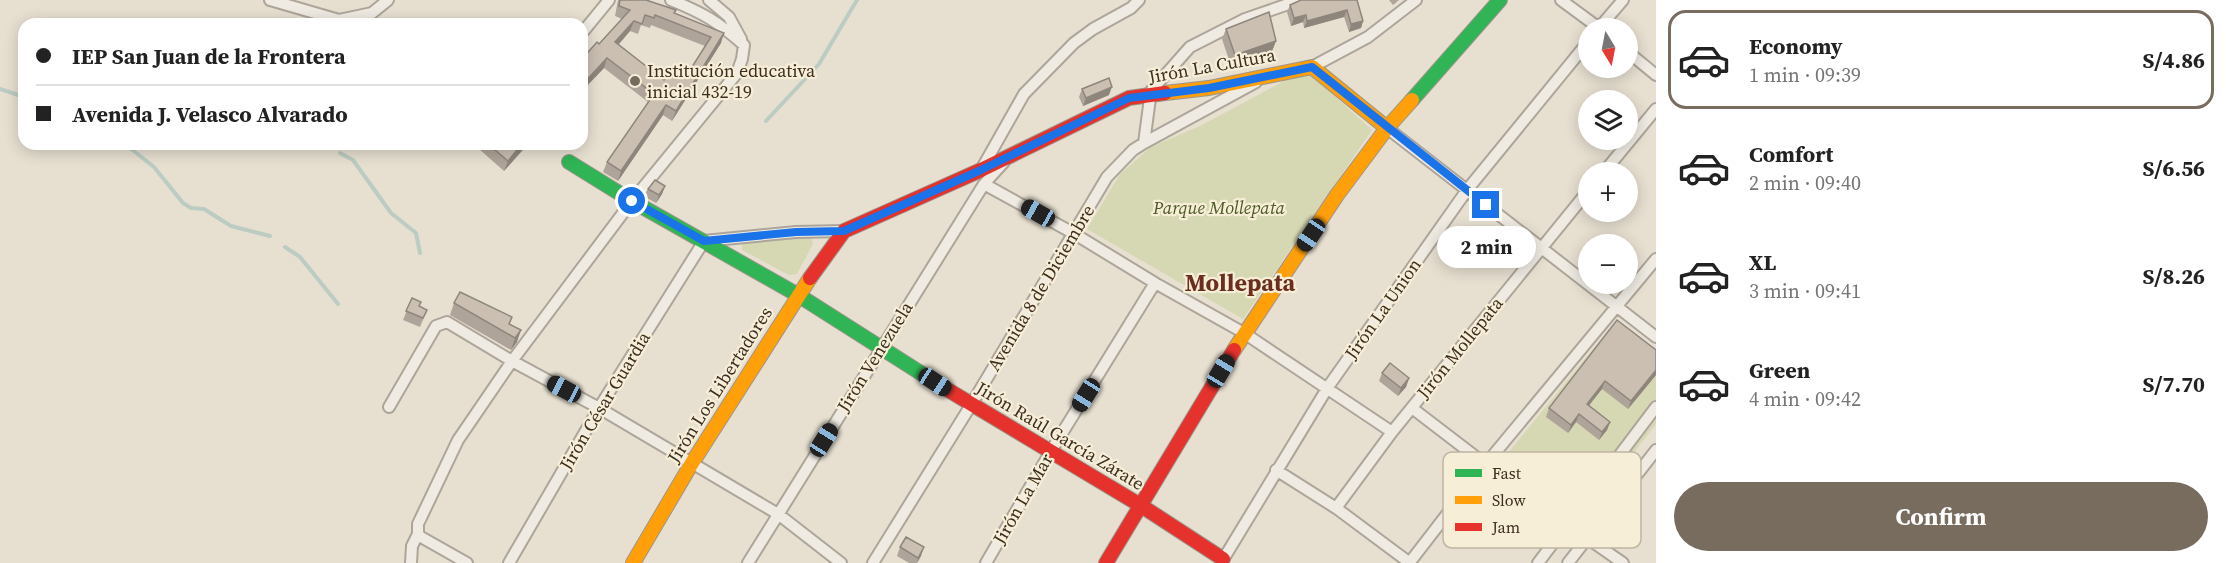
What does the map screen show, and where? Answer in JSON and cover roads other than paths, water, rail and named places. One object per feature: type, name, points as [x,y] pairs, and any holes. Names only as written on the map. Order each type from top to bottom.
[{"type":"street","points":[[270,0],[329,18]]},
{"type":"street","points":[[368,18],[388,0]]},
{"type":"street","points":[[588,26],[609,0]]},
{"type":"street","points":[[671,0],[716,21],[744,45]]},
{"type":"street","points":[[411,563],[412,546],[418,529],[458,440],[512,360],[632,201],[737,73],[744,45],[729,17],[710,0]]},
{"type":"street","name":"Jirón Venezuela","points":[[748,563],[982,177],[1024,94],[1074,43],[1093,29],[1131,8],[1139,0]]},
{"type":"street","points":[[1144,143],[1149,94],[1190,47],[1245,19],[1300,0]]},
{"type":"street","name":"Jirón La Cultura","points":[[844,231],[982,177],[1010,155],[1129,98],[1209,88],[1312,67],[1368,37],[1416,0]]},
{"type":"street","points":[[1106,563],[1244,333],[1337,195],[1387,128],[1500,0]]},
{"type":"street","points":[[1561,0],[1585,18]]},
{"type":"street","points":[[1608,18],[1623,0]]},
{"type":"street","points":[[353,18],[372,14]]},
{"type":"street","name":"Jirón La Union","points":[[1222,561],[1328,387],[1467,190],[1578,54]]},
{"type":"street","points":[[1638,60],[1656,75]]},
{"type":"street","points":[[1312,67],[1656,337]]},
{"type":"street","name":"Avenida 8 de Diciembre","points":[[873,563],[971,405],[1107,177],[1133,150],[1144,143],[1269,75]]},
{"type":"street","points":[[1612,162],[1656,109]]},
{"type":"street","name":"Jirón Raúl García Zárate","points":[[569,162],[632,201],[798,296],[971,405],[1140,505],[1222,561]]},
{"type":"street","points":[[982,177],[1155,283],[1244,333],[1328,387],[1392,432]]},
{"type":"street","name":"Jirón Mollepata","points":[[1336,508],[1392,432],[1578,203]]},
{"type":"street","points":[[704,241],[796,232],[844,231]]},
{"type":"street","name":"Jirón Los Libertadores","points":[[633,563],[692,463],[798,296],[844,231]]},
{"type":"street","name":"Jirón César Guardia","points":[[509,563],[599,408],[704,241]]},
{"type":"street","points":[[1496,452],[1656,259]]},
{"type":"street","name":"Jirón La Mar","points":[[986,563],[1051,451],[1155,283]]},
{"type":"street","points":[[389,407],[436,326],[447,322],[599,408],[778,514],[841,563]]},
{"type":"street","points":[[1622,452],[1656,407]]},
{"type":"street","points":[[1412,408],[1468,452]]},
{"type":"street","points":[[1641,469],[1656,450]]},
{"type":"street","points":[[1276,470],[1336,508],[1410,563],[1443,520]]},
{"type":"street","points":[[418,529],[467,563]]},
{"type":"street","points":[[1538,563],[1549,548]]},
{"type":"street","points":[[1568,563],[1579,548]]},
{"type":"street","points":[[1601,548],[1623,563]]},
{"type":"waterway","points":[[766,121],[819,64],[857,0]]},
{"type":"waterway","points":[[0,89],[18,95]]},
{"type":"waterway","points":[[133,150],[154,167],[183,203],[191,208],[204,209],[231,226],[270,236]]},
{"type":"waterway","points":[[340,153],[353,160],[391,213],[416,233],[420,253]]},
{"type":"waterway","points":[[285,247],[300,257],[338,304]]},
{"type":"place","name":"Institución educativa inicial 432-19","points":[[635,81]]},
{"type":"district","name":"Mollepata","points":[[1240,283]]},
{"type":"park label","name":"Parque Mollepata","points":[[1219,208]]}]
